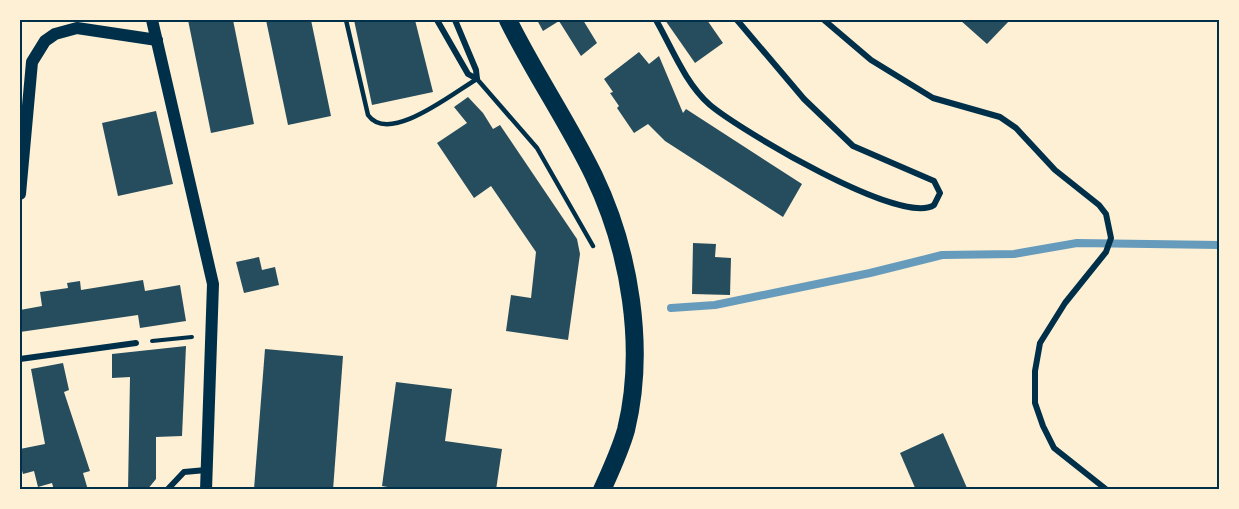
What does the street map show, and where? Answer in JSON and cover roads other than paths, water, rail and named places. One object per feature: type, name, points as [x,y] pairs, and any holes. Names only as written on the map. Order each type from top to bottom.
[{"type":"highway","points":[[508,20],[594,177],[622,256],[633,333],[632,391],[625,431],[602,489]]},
{"type":"main road","points":[[152,20],[213,284],[206,489]]},
{"type":"main road","points":[[20,194],[32,62],[38,49],[55,34],[67,29],[90,29],[157,40]]},
{"type":"street","points":[[437,20],[468,74],[477,80]]},
{"type":"street","points":[[455,20],[476,70],[477,80]]},
{"type":"street","points":[[656,20],[687,78],[697,91],[710,105],[745,129],[784,153],[868,195],[920,211],[934,205],[940,193],[934,181],[853,146],[828,125],[804,99],[737,20]]},
{"type":"street","points":[[824,20],[854,48],[933,98],[1000,117],[1016,128],[1055,170],[1099,205],[1106,214],[1111,238],[1106,252],[1065,303],[1040,343],[1035,371],[1035,404],[1054,448],[1107,489]]},
{"type":"street","points":[[20,359],[136,342]]},
{"type":"street","points":[[167,489],[184,472],[207,470]]},
{"type":"lane","points":[[346,20],[368,115],[372,121],[382,126],[405,121],[477,80],[537,148],[593,246]]},
{"type":"waterway","points":[[671,308],[715,305],[870,273],[942,255],[1014,254],[1077,243],[1220,245]]}]
